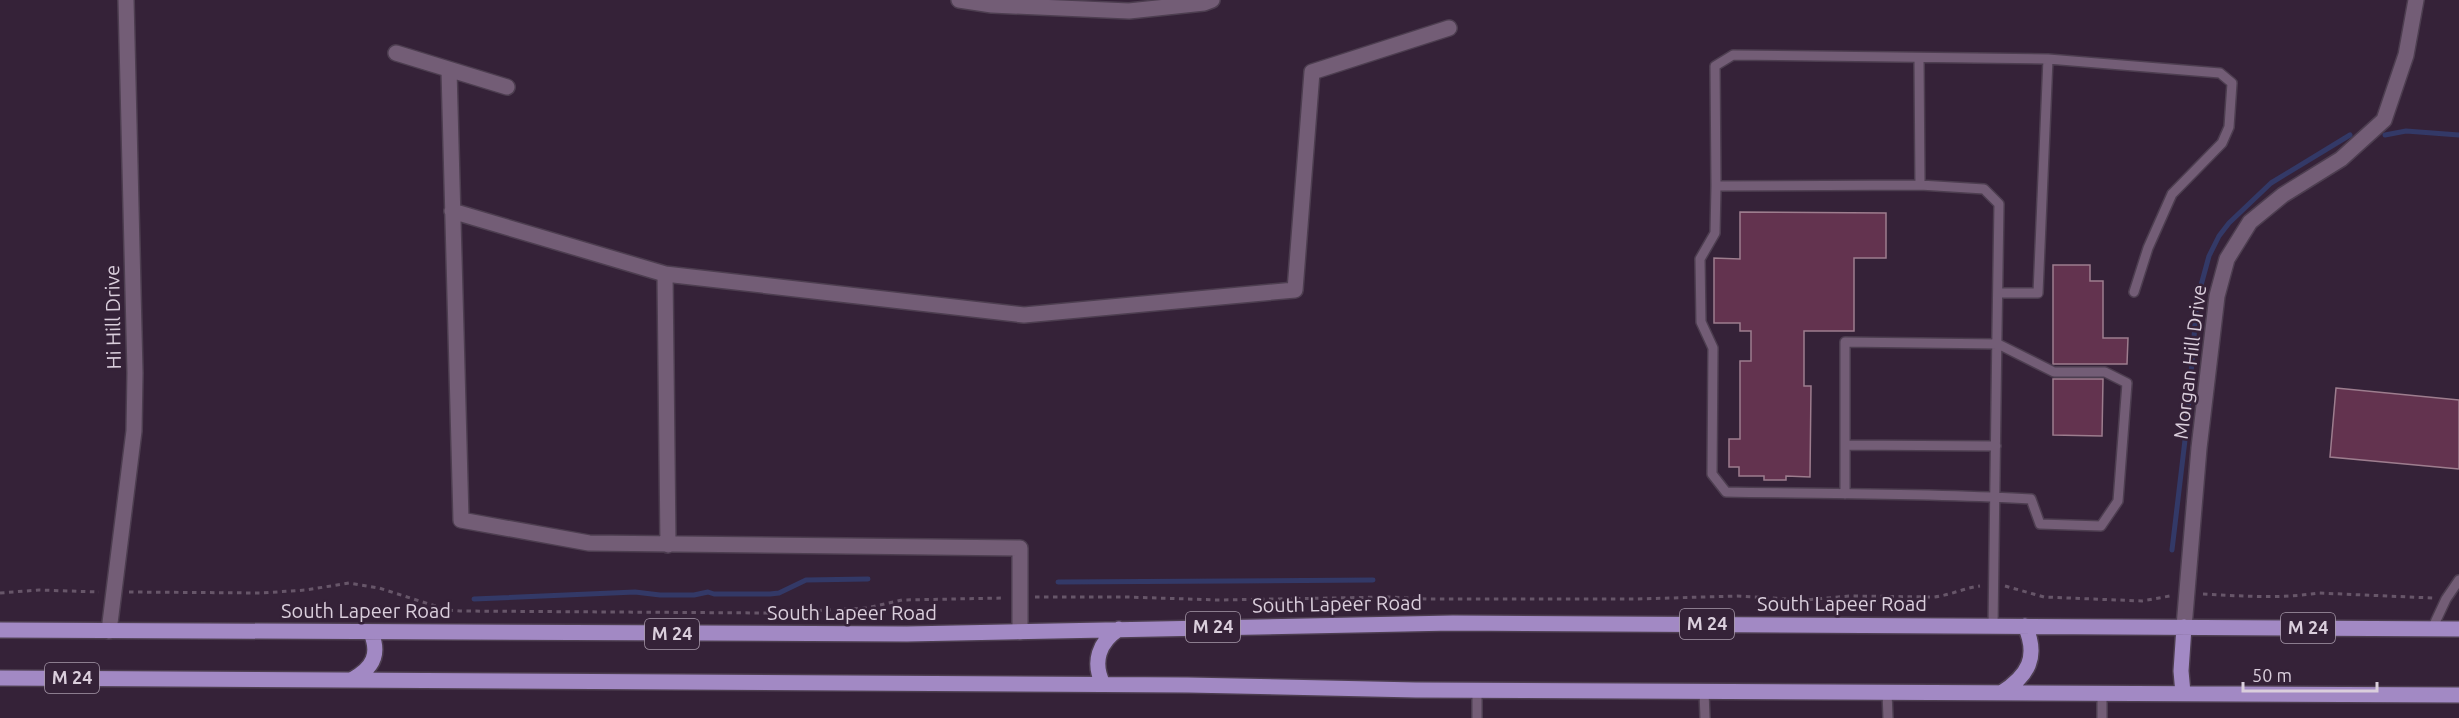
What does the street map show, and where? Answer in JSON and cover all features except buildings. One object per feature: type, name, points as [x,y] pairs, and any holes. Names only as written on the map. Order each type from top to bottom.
[{"type":"main road","name":"South Lapeer Road","points":[[0,630],[907,634],[1453,623],[2459,629]]},
{"type":"main road","points":[[2001,693],[2016,684],[2030,662],[2031,639],[2025,626]]},
{"type":"main road","points":[[2183,693],[2181,671],[2184,627]]},
{"type":"main road","points":[[1103,684],[1097,666],[1098,654],[1102,642],[1119,629]]},
{"type":"main road","points":[[353,679],[370,666],[375,657],[376,649],[371,633]]},
{"type":"main road","name":"M 24","points":[[0,678],[2459,695]]},
{"type":"street","name":"Hi Hill Drive","points":[[109,631],[134,431],[135,373],[126,0]]},
{"type":"street","points":[[959,0],[992,5],[1129,11],[1204,3],[1212,0]]},
{"type":"street","name":"Morgan Hill Drive","points":[[2184,627],[2199,448],[2217,296],[2228,259],[2250,222],[2283,195],[2341,159],[2384,120],[2406,55],[2416,0]]},
{"type":"street","points":[[452,211],[665,273],[1024,315],[1295,290],[1312,72],[1449,28]]},
{"type":"street","points":[[396,53],[507,87]]},
{"type":"street","points":[[449,70],[461,520],[589,543],[1020,548],[1020,632]]},
{"type":"street","points":[[665,273],[669,545]]},
{"type":"lane","points":[[1845,494],[1845,342],[1998,344],[2054,372],[2104,372],[2127,383],[2118,501],[2101,526],[2040,524],[2031,498],[1726,492],[1712,474],[1713,348],[1701,322],[1700,259],[1715,233],[1715,66],[1733,55],[2048,59],[2220,73],[2232,83],[2229,127],[2222,143],[2200,162],[2172,194],[2148,248],[2134,292]]},
{"type":"lane","points":[[1919,59],[1920,186]]},
{"type":"lane","points":[[1998,293],[2038,293],[2048,59]]},
{"type":"lane","points":[[1716,186],[1920,186],[1984,189],[1999,204],[1993,627]]},
{"type":"lane","points":[[1845,445],[1996,446]]},
{"type":"lane","points":[[2432,628],[2446,599],[2459,580]]},
{"type":"lane","points":[[1477,690],[1477,718]]},
{"type":"lane","points":[[1704,691],[1705,718]]},
{"type":"lane","points":[[1887,692],[1888,718]]},
{"type":"lane","points":[[2102,693],[2102,718]]},
{"type":"path","points":[[129,592],[261,593],[306,590],[349,583],[379,588],[448,610],[460,611],[766,613],[867,608],[902,600],[1020,597],[1230,600],[1388,597],[1637,599],[1737,596],[1805,600],[1849,596],[1941,596],[1967,588],[1993,586],[2005,586],[2044,597],[2142,601],[2166,596]]},
{"type":"path","points":[[0,592],[39,590],[98,592]]},
{"type":"path","points":[[2204,594],[2301,596],[2318,593],[2446,599]]},
{"type":"waterway","points":[[2385,135],[2406,131],[2459,135]]},
{"type":"waterway","points":[[2172,550],[2187,423],[2197,300],[2209,256],[2219,236],[2229,223],[2271,183],[2350,135]]},
{"type":"waterway","points":[[474,599],[635,592],[660,595],[694,595],[708,592],[714,594],[770,594],[779,593],[806,580],[868,579]]},
{"type":"waterway","points":[[1058,582],[1373,580]]}]
